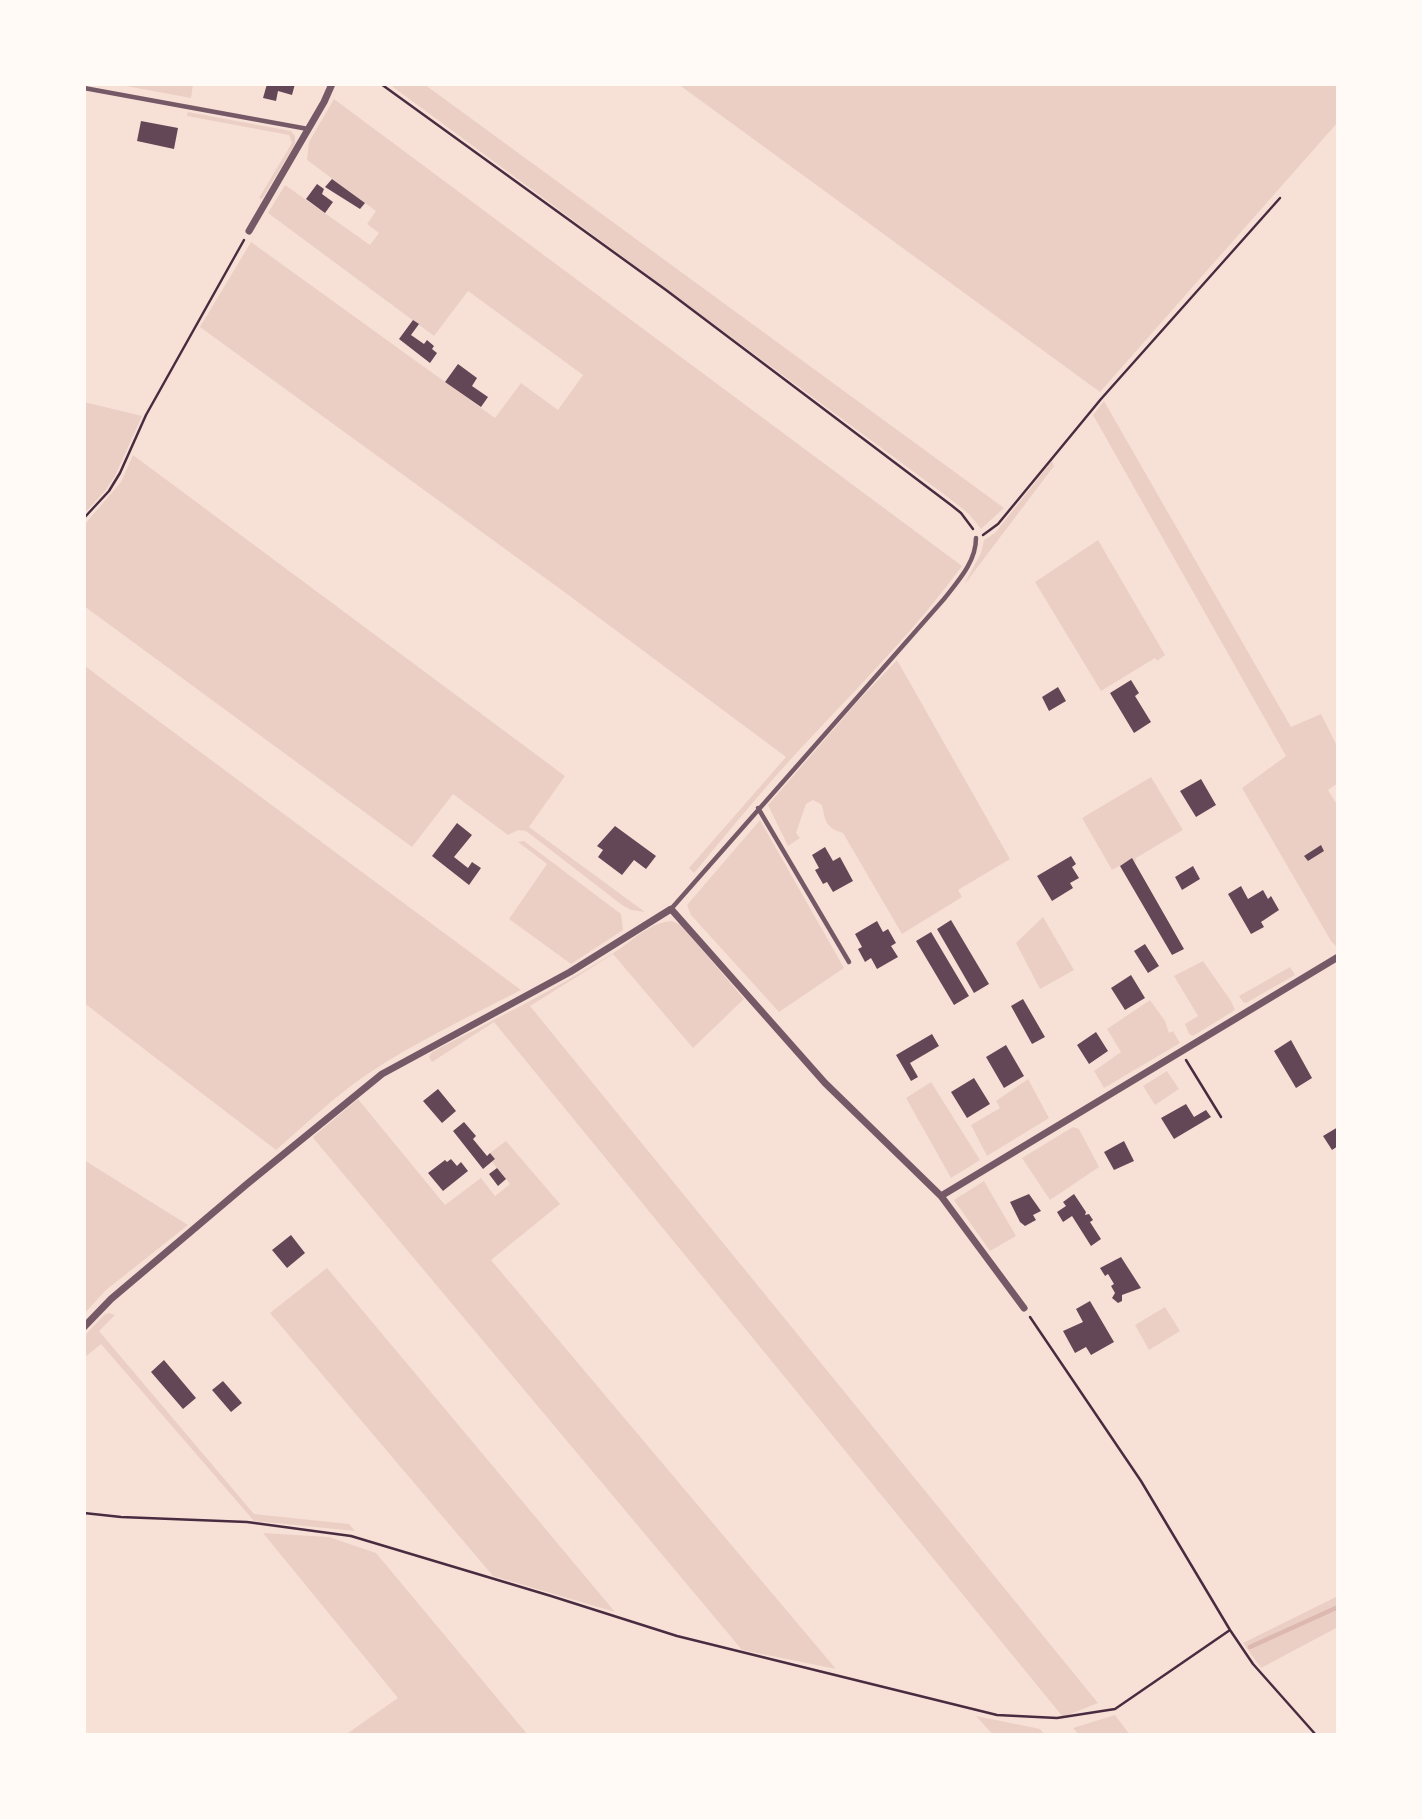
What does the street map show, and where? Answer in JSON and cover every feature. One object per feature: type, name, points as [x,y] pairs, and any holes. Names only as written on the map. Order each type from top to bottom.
[{"type":"street","points":[[249,231],[332,84]]},
{"type":"street","points":[[84,1327],[111,1299],[382,1074],[570,972],[671,909],[825,1083],[941,1196],[1024,1308]]},
{"type":"street","points":[[941,1196],[1338,957]]},
{"type":"lane","points":[[84,88],[308,129]]},
{"type":"lane","points":[[671,909],[944,599],[976,552],[976,538]]},
{"type":"lane","points":[[758,808],[849,962]]},
{"type":"path","points":[[381,84],[666,290],[951,505],[970,522],[976,538],[998,524],[1101,399],[1280,198]]},
{"type":"path","points":[[84,518],[109,491],[120,473],[146,415],[249,231]]},
{"type":"path","points":[[1181,1050],[1221,1117]]},
{"type":"path","points":[[1024,1308],[1141,1481],[1253,1664],[1316,1735]]},
{"type":"path","points":[[84,1513],[247,1522],[351,1536],[677,1636],[997,1715],[1057,1718],[1115,1709],[1230,1630]]},
{"type":"shaded area","points":[[115,84],[193,84],[191,98]]},
{"type":"shaded area","points":[[389,84],[424,84],[1004,508],[981,529],[969,514],[945,495]]},
{"type":"shaded area","points":[[678,84],[1333,84],[1338,88],[1338,122],[1100,392]]},
{"type":"shaded area","points":[[334,99],[962,566],[910,630],[785,765],[694,873],[689,868],[786,757],[200,327],[251,242],[495,418],[521,383],[558,410],[583,375],[468,291],[434,336],[268,213],[285,185],[370,245],[379,233],[367,224],[376,211],[307,160],[309,142]]},
{"type":"shaded area","points":[[188,112],[291,131],[295,136],[295,144],[262,199],[259,198],[292,143],[289,135],[187,116]]},
{"type":"shaded area","points":[[1104,401],[1291,727],[1321,714],[1338,748],[1338,783],[1328,790],[1338,806],[1338,948],[1331,941],[1242,788],[1286,756],[1093,415]]},
{"type":"shaded area","points":[[84,402],[142,416],[115,476],[84,514]]},
{"type":"shaded area","points":[[133,455],[565,776],[529,827],[645,912],[631,910],[622,905],[526,831],[518,830],[508,835],[453,794],[412,847],[84,606],[84,525],[121,482]]},
{"type":"shaded area","points":[[1052,461],[1054,466],[964,585],[981,553],[984,540],[995,533]]},
{"type":"shaded area","points":[[1098,540],[1165,655],[1157,661],[1155,658],[1101,691],[1035,582]]},
{"type":"shaded area","points":[[897,660],[1010,859],[958,890],[962,897],[902,934],[843,833],[827,823],[822,805],[813,800],[806,804],[796,833],[800,838],[788,846],[768,805]]},
{"type":"shaded area","points":[[84,665],[521,990],[423,1041],[366,1075],[276,1150],[84,1003]]},
{"type":"shaded area","points":[[1151,777],[1183,830],[1136,858],[1135,864],[1132,859],[1112,870],[1082,818]]},
{"type":"shaded area","points":[[760,820],[844,968],[779,1012],[691,915],[687,905]]},
{"type":"shaded area","points":[[524,841],[621,914],[623,930],[571,964],[509,919],[547,864],[518,842]]},
{"type":"shaded area","points":[[1043,917],[1074,970],[1040,989],[1016,943]]},
{"type":"shaded area","points":[[672,921],[681,925],[744,999],[693,1048],[613,954],[530,1006],[1098,1703],[1063,1717],[494,1022],[432,1062],[429,1057],[432,1052],[590,967],[655,925]]},
{"type":"shaded area","points":[[1203,961],[1235,1010],[1193,1036],[1189,1034],[1185,1024],[1198,1016],[1174,976]]},
{"type":"shaded area","points":[[1290,967],[1295,975],[1246,1003],[1239,996]]},
{"type":"shaded area","points":[[1150,1000],[1165,1021],[1169,1033],[1173,1031],[1180,1043],[1104,1088],[1094,1071],[1121,1052],[1107,1029]]},
{"type":"shaded area","points":[[1167,1071],[1179,1089],[1155,1105],[1143,1086]]},
{"type":"shaded area","points":[[1028,1079],[1049,1118],[987,1156],[971,1125],[1000,1108],[996,1101]]},
{"type":"shaded area","points":[[931,1082],[980,1160],[951,1178],[906,1098]]},
{"type":"shaded area","points":[[358,1099],[445,1205],[481,1178],[495,1196],[510,1184],[492,1162],[495,1159],[490,1153],[506,1141],[560,1204],[491,1260],[836,1669],[742,1650],[314,1139],[313,1137]]},
{"type":"shaded area","points":[[1073,1127],[1079,1129],[1099,1167],[1050,1200],[1022,1158]]},
{"type":"shaded area","points":[[84,1160],[188,1225],[106,1290],[84,1314]]},
{"type":"shaded area","points":[[984,1181],[1016,1236],[990,1251],[954,1200]]},
{"type":"shaded area","points":[[327,1268],[615,1612],[493,1576],[270,1313]]},
{"type":"shaded area","points":[[1165,1307],[1180,1331],[1149,1350],[1135,1325]]},
{"type":"shaded area","points":[[109,1313],[115,1315],[99,1331],[254,1514],[349,1524],[355,1531],[254,1521],[101,1344],[84,1358],[84,1336]]},
{"type":"shaded area","points":[[263,1533],[329,1537],[376,1553],[528,1735],[345,1735],[398,1698]]},
{"type":"shaded area","points":[[1338,1596],[1338,1627],[1261,1668],[1243,1643]]},
{"type":"shaded area","points":[[1115,1715],[1130,1735],[1079,1735],[1073,1728]]},
{"type":"shaded area","points":[[976,1716],[1040,1729],[1045,1735],[993,1735]]},
{"type":"building","points":[[267,84],[295,84],[292,95],[278,91],[276,101],[263,98]]},
{"type":"building","points":[[141,121],[178,128],[174,149],[137,141]]},
{"type":"building","points":[[332,179],[365,203],[360,209],[325,187]]},
{"type":"building","points":[[317,184],[324,189],[322,194],[333,202],[325,213],[306,199]]},
{"type":"building","points":[[413,320],[419,324],[411,335],[424,344],[427,340],[437,353],[430,363],[399,339]]},
{"type":"building","points":[[458,364],[477,378],[472,386],[488,397],[481,407],[445,382]]},
{"type":"building","points":[[1131,680],[1139,693],[1135,696],[1151,722],[1134,733],[1110,693]]},
{"type":"building","points":[[1058,687],[1066,701],[1049,711],[1042,697]]},
{"type":"building","points":[[1201,779],[1216,805],[1196,817],[1180,791]]},
{"type":"building","points":[[457,823],[472,835],[454,857],[468,868],[472,862],[481,868],[469,885],[432,856]]},
{"type":"building","points":[[615,826],[656,856],[646,869],[634,860],[622,875],[598,857],[603,850],[597,846]]},
{"type":"building","points":[[1321,845],[1324,851],[1308,861],[1304,856]]},
{"type":"building","points":[[825,847],[833,861],[840,857],[853,881],[833,892],[827,882],[823,884],[815,870],[819,868],[812,855]]},
{"type":"building","points":[[1071,856],[1076,864],[1072,867],[1079,878],[1070,883],[1073,888],[1052,901],[1037,876]]},
{"type":"building","points":[[1132,858],[1184,949],[1172,955],[1120,866]]},
{"type":"building","points":[[1193,866],[1200,879],[1182,890],[1175,877]]},
{"type":"building","points":[[1241,886],[1248,899],[1263,890],[1268,899],[1271,896],[1279,910],[1261,922],[1264,927],[1251,934],[1228,894]]},
{"type":"building","points":[[951,920],[989,984],[974,993],[937,929]]},
{"type":"building","points":[[877,921],[883,932],[888,929],[896,943],[891,946],[898,957],[877,969],[871,958],[865,962],[858,949],[862,947],[855,934]]},
{"type":"building","points":[[931,932],[969,996],[954,1005],[916,941]]},
{"type":"building","points":[[1145,944],[1159,966],[1148,973],[1134,951]]},
{"type":"building","points":[[1131,975],[1145,998],[1125,1010],[1111,988]]},
{"type":"building","points":[[1023,999],[1045,1037],[1032,1044],[1011,1006]]},
{"type":"building","points":[[1096,1032],[1108,1051],[1089,1064],[1077,1045]]},
{"type":"building","points":[[932,1034],[939,1046],[910,1063],[918,1077],[911,1081],[896,1055]]},
{"type":"building","points":[[1291,1040],[1312,1078],[1296,1088],[1274,1051]]},
{"type":"building","points":[[1006,1045],[1024,1076],[1004,1088],[986,1057]]},
{"type":"building","points":[[974,1078],[990,1104],[967,1118],[951,1092]]},
{"type":"building","points":[[438,1089],[456,1111],[442,1123],[423,1101]]},
{"type":"building","points":[[1186,1104],[1194,1117],[1206,1110],[1211,1117],[1174,1139],[1161,1118]]},
{"type":"building","points":[[464,1122],[487,1156],[490,1153],[495,1159],[483,1169],[453,1131]]},
{"type":"building","points":[[1338,1127],[1338,1146],[1332,1150],[1323,1136]]},
{"type":"building","points":[[1124,1141],[1134,1161],[1114,1170],[1104,1152]]},
{"type":"building","points":[[451,1159],[457,1166],[461,1162],[468,1171],[443,1191],[428,1173],[445,1160],[447,1162]]},
{"type":"building","points":[[497,1168],[506,1179],[498,1186],[489,1174]]},
{"type":"building","points":[[1029,1194],[1041,1211],[1033,1215],[1036,1220],[1025,1226],[1020,1222],[1010,1202]]},
{"type":"building","points":[[1074,1194],[1086,1212],[1085,1215],[1089,1214],[1093,1220],[1090,1222],[1101,1239],[1091,1246],[1072,1216],[1063,1222],[1057,1212],[1066,1206],[1063,1202]]},
{"type":"building","points":[[291,1235],[305,1253],[287,1268],[272,1250]]},
{"type":"building","points":[[1121,1257],[1141,1288],[1122,1295],[1122,1301],[1118,1303],[1112,1298],[1115,1293],[1111,1286],[1114,1284],[1100,1268]]},
{"type":"building","points":[[1090,1301],[1114,1342],[1091,1355],[1086,1347],[1075,1353],[1063,1331],[1083,1322],[1076,1309]]},
{"type":"building","points":[[164,1360],[196,1398],[183,1409],[151,1372]]},
{"type":"building","points":[[223,1381],[242,1403],[231,1412],[212,1390]]},
{"type":"waterway","points":[[1250,1647],[1338,1607]]}]
